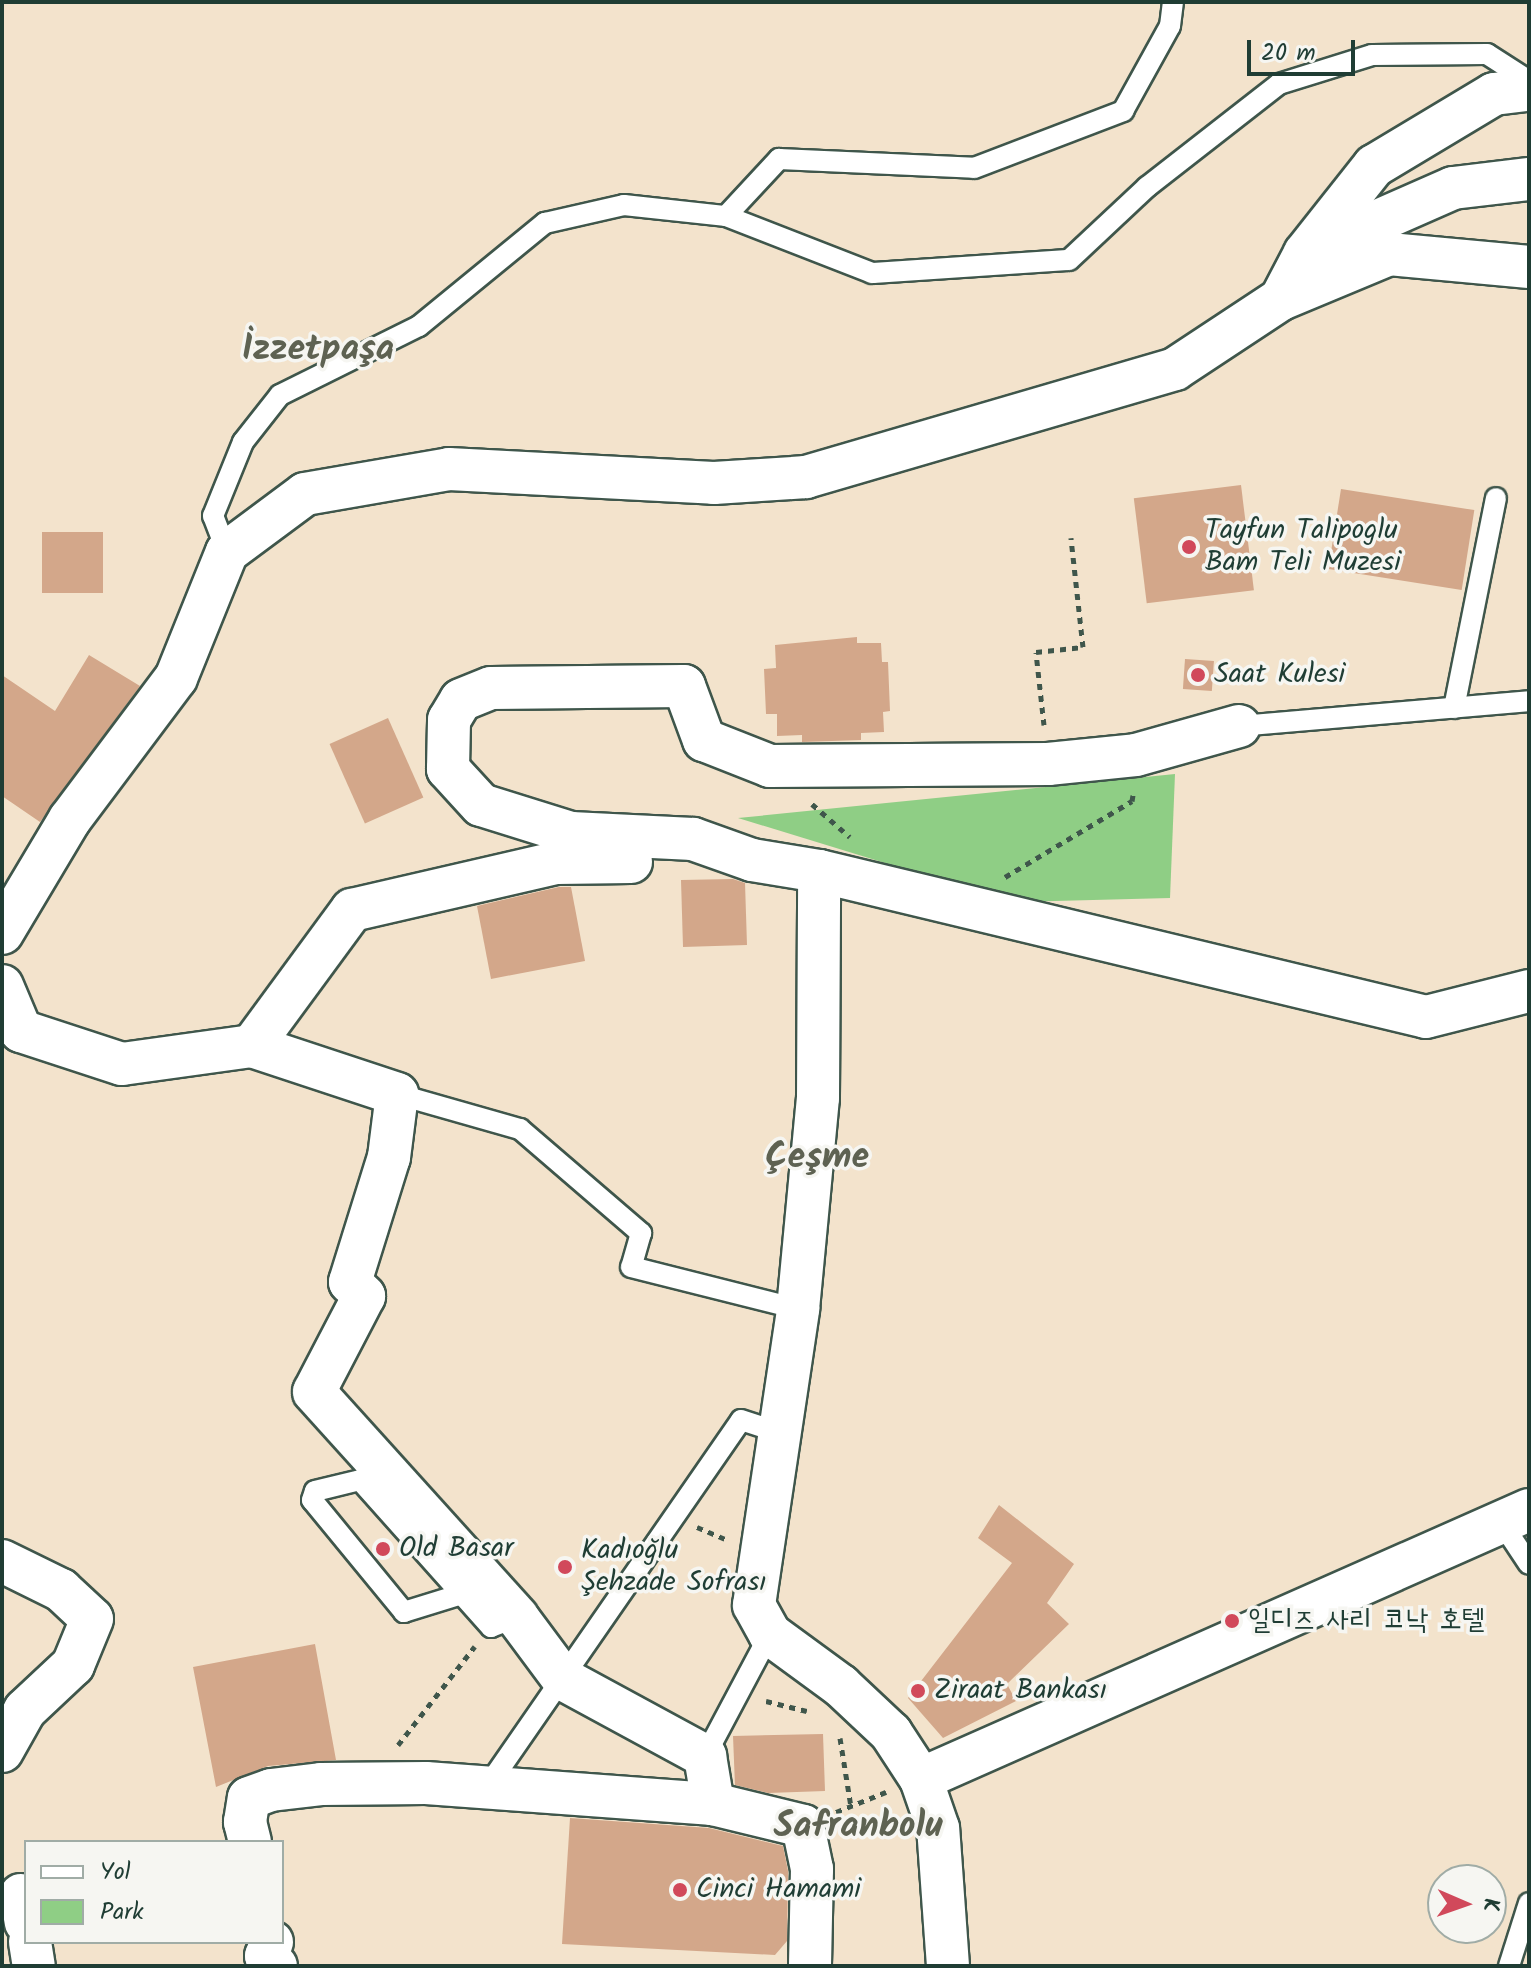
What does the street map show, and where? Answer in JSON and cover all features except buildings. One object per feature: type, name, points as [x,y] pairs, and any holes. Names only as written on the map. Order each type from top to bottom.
[{"type":"street","points":[[1281,299],[1305,253],[1374,166],[1494,94],[1529,90]]},
{"type":"street","points":[[1305,253],[1453,188],[1529,179]]},
{"type":"street","points":[[2,933],[70,819],[176,678],[227,552],[305,494],[449,469],[714,483],[806,477],[1175,369],[1281,299],[1389,254],[1529,267]]},
{"type":"street","points":[[752,860],[693,839],[571,833],[481,805],[448,769],[449,720],[461,700],[491,688],[684,686],[704,740],[770,766],[1048,764],[1136,755],[1239,726]]},
{"type":"street","points":[[252,1046],[352,910],[556,863],[752,860],[819,871],[1426,1017],[1529,991]]},
{"type":"street","points":[[819,871],[818,1098],[798,1309],[781,1433],[759,1553],[754,1605],[770,1634],[841,1686],[891,1733],[921,1779],[938,1828],[948,1966]]},
{"type":"street","points":[[2,986],[21,1031],[122,1064],[252,1046],[397,1094],[389,1157],[350,1282],[364,1296],[314,1392],[504,1622],[563,1679],[705,1756],[713,1804]]},
{"type":"street","points":[[921,1779],[1515,1516]]},
{"type":"street","points":[[2,1561],[61,1590],[92,1619],[73,1665],[25,1710],[2,1751]]},
{"type":"street","points":[[250,1840],[245,1822],[249,1798],[271,1790],[321,1784],[487,1787],[713,1804],[803,1826],[812,1869],[810,1966]]},
{"type":"street","points":[[30,1944],[34,1966]]},
{"type":"street","points":[[271,1944],[266,1956],[276,1966]]},
{"type":"lane","points":[[726,216],[779,159],[974,168],[1123,111],[1170,26],[1173,2]]},
{"type":"lane","points":[[227,552],[213,516],[243,442],[280,395],[419,326],[545,223],[624,205],[726,216],[872,273],[1069,260],[1147,187],[1279,84],[1372,55],[1487,54],[1529,81]]},
{"type":"lane","points":[[1454,708],[1496,498]]},
{"type":"lane","points":[[1239,726],[1529,701]]},
{"type":"lane","points":[[397,1094],[520,1129],[641,1233],[631,1267],[798,1309]]},
{"type":"lane","points":[[487,1787],[741,1420],[781,1433]]},
{"type":"lane","points":[[462,1594],[404,1612],[312,1500],[315,1491],[360,1480],[462,1594],[504,1622]]},
{"type":"lane","points":[[1515,1516],[1529,1564]]},
{"type":"lane","points":[[705,1756],[770,1634]]},
{"type":"lane","points":[[1509,1966],[1529,1903]]},
{"type":"path","points":[[1048,764],[1036,652],[1083,647],[1071,538]]},
{"type":"path","points":[[995,883],[1132,801],[1136,755]]},
{"type":"path","points":[[770,766],[863,849]]},
{"type":"path","points":[[676,1518],[759,1553]]},
{"type":"path","points":[[366,1786],[504,1622]]},
{"type":"path","points":[[738,1693],[822,1715]]},
{"type":"path","points":[[839,1733],[851,1807]]},
{"type":"path","points":[[803,1826],[921,1779]]},
{"type":"green space","points":[[1175,774],[1170,898],[1012,902],[738,818]]},
{"type":"place","name":"Tayfun Talipoglu Bam Teli Muzesi","points":[[1189,547]]},
{"type":"place","name":"Saat Kulesi","points":[[1198,675]]},
{"type":"place","name":"Old Basar","points":[[383,1549]]},
{"type":"place","name":"Kadıoğlu Şehzade Sofrası","points":[[565,1567]]},
{"type":"place","name":"일디즈 사리 코낙 호텔","points":[[1232,1621]]},
{"type":"place","name":"Ziraat Bankası","points":[[918,1691]]},
{"type":"place","name":"Cinci Hamami","points":[[680,1890]]},
{"type":"district","name":"İzzetpaşa","points":[[318,350]]},
{"type":"district","name":"Çeşme","points":[[817,1158]]},
{"type":"district","name":"Safranbolu","points":[[858,1827]]}]
